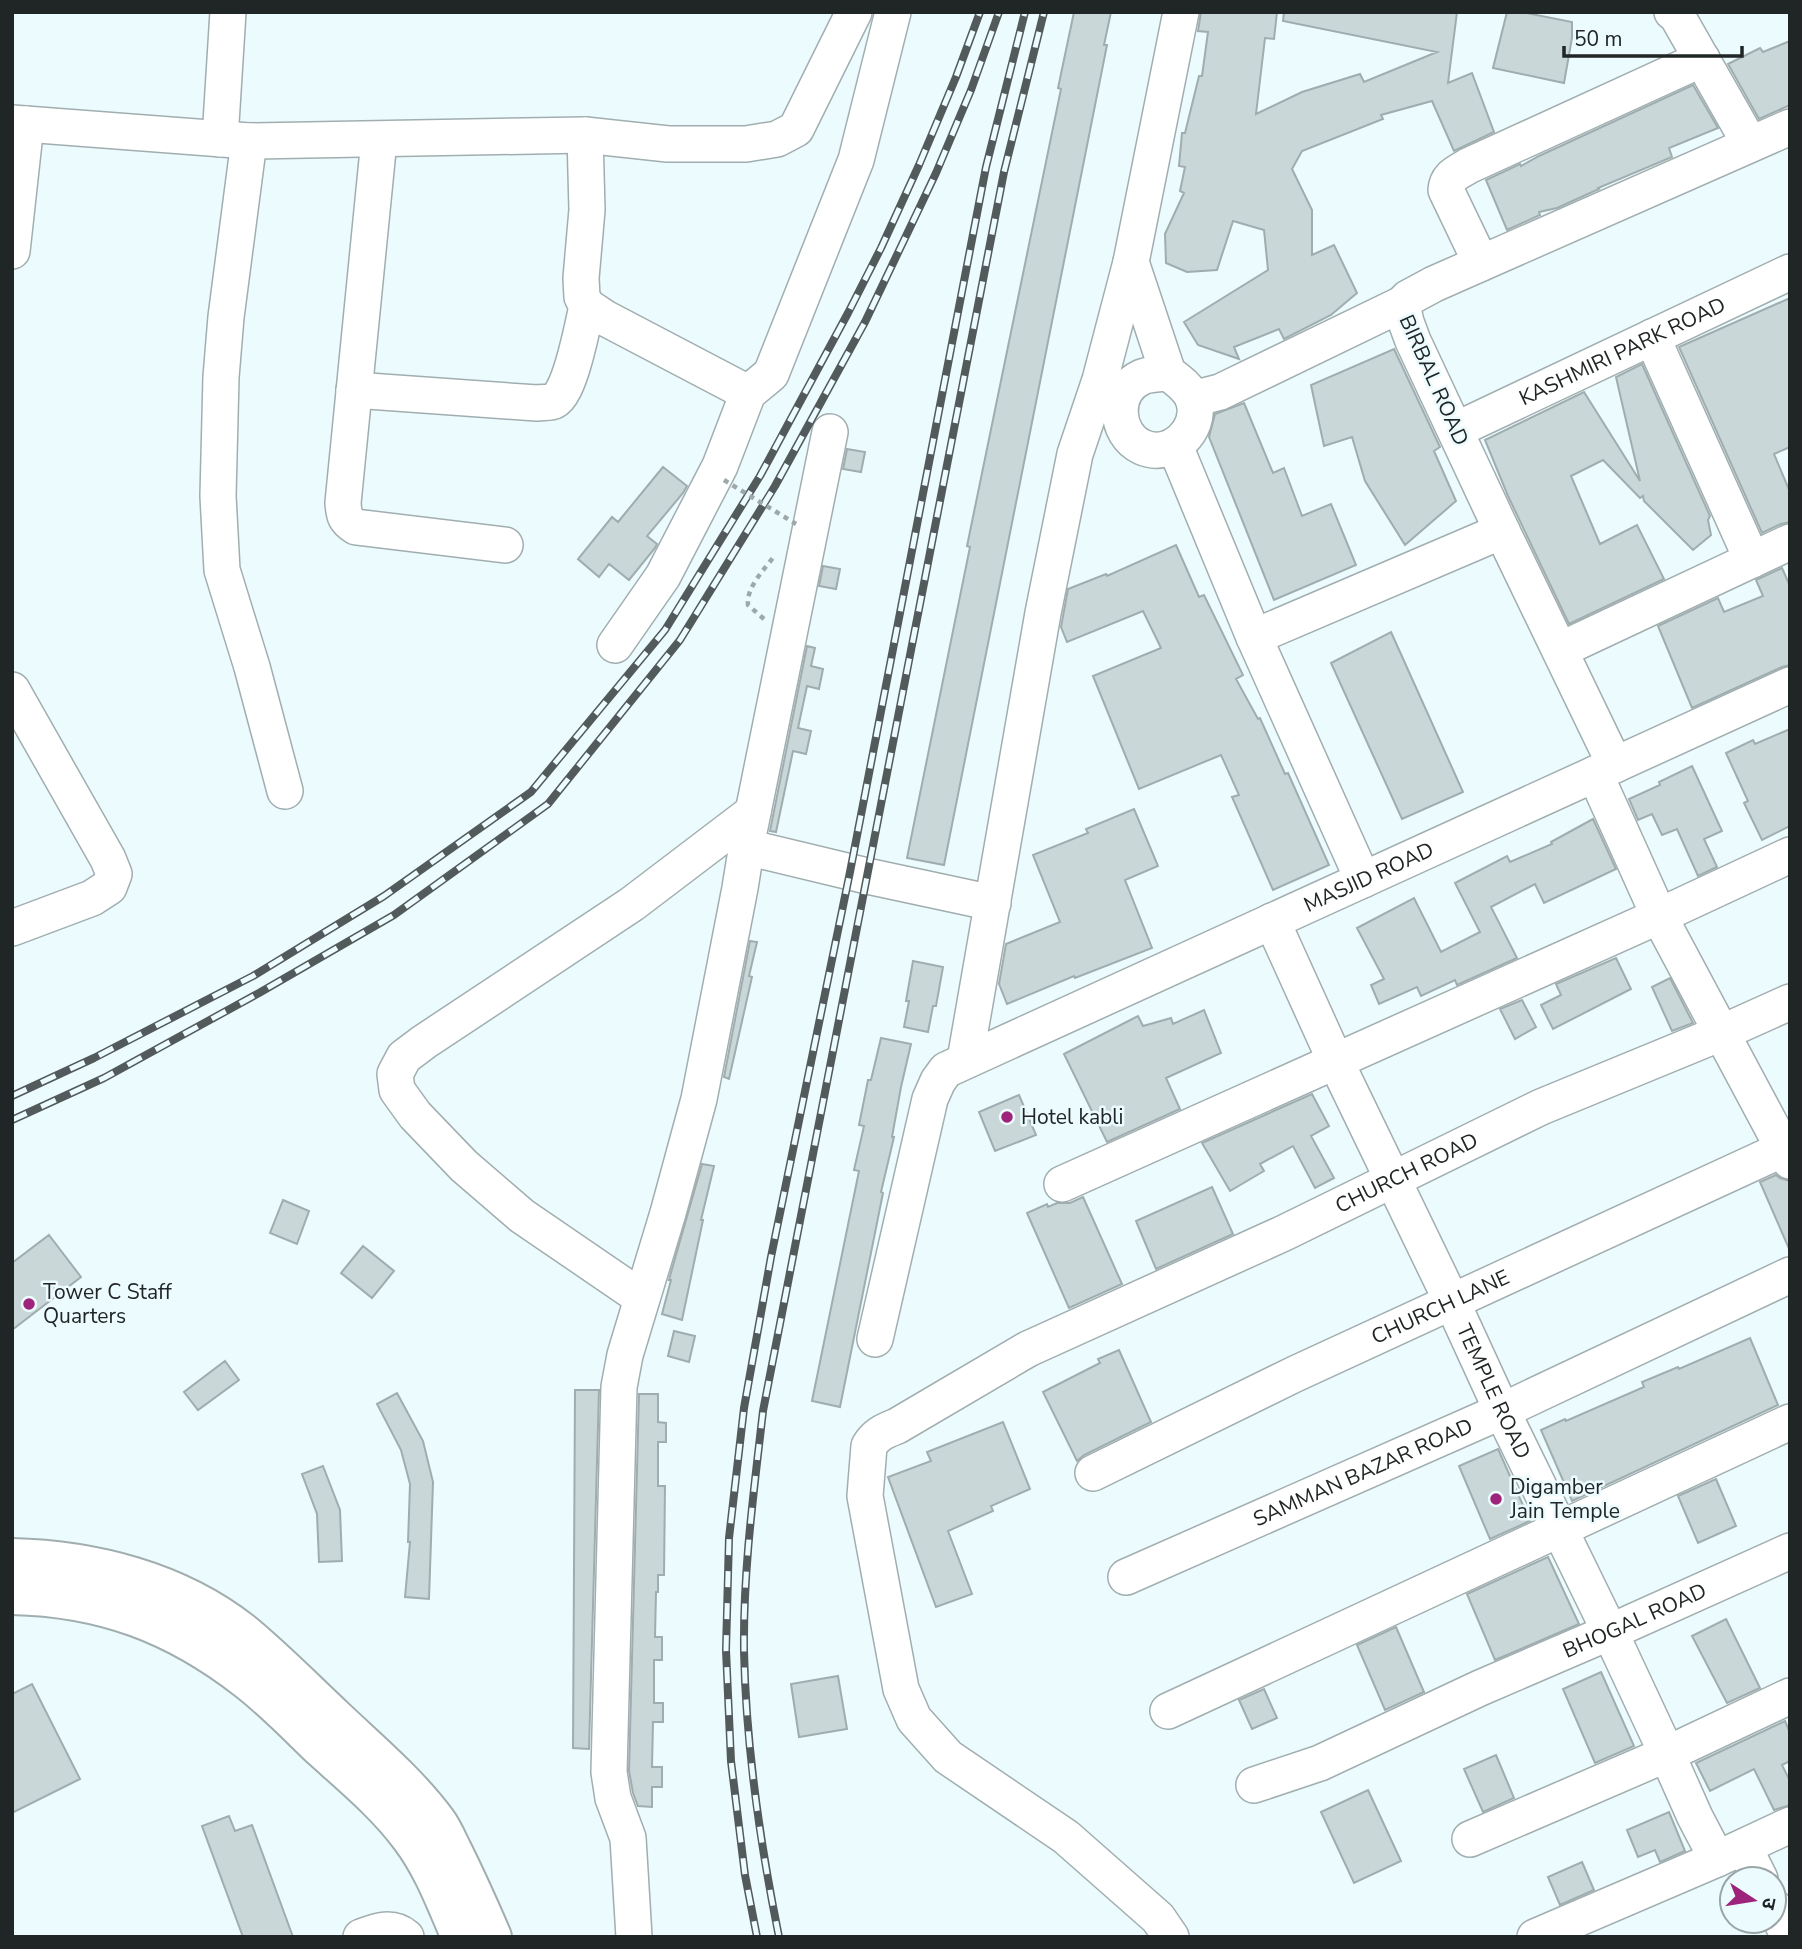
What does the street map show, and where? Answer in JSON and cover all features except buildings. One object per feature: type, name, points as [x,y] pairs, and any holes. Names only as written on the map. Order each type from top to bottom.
[{"type":"main road","points":[[12,1558],[95,1566],[144,1580],[195,1602],[240,1631],[406,1785],[438,1824],[492,1937]]},
{"type":"main road","points":[[12,1595],[94,1604],[138,1616],[208,1652],[249,1681],[381,1803],[411,1838],[436,1880],[461,1937]]},
{"type":"street","points":[[229,12],[234,140],[221,377],[218,496],[222,569],[252,667],[285,791]]},
{"type":"street","points":[[12,251],[19,123],[234,140],[585,135],[668,144],[746,144],[777,139],[796,129],[854,12]]},
{"type":"street","points":[[615,645],[663,576],[720,466],[748,393],[771,374],[856,160],[894,12]]},
{"type":"street","points":[[875,1339],[930,1099],[938,1081],[955,1065],[993,903],[1043,613],[1075,454],[1100,380],[1130,262],[1181,12]]},
{"type":"street","points":[[1672,12],[1676,13],[1750,144]]},
{"type":"street","points":[[1481,263],[1446,190],[1451,176],[1702,59]]},
{"type":"street","name":"BIRBAL ROAD","points":[[1788,1152],[1721,1034],[1659,916],[1560,650],[1413,341],[1402,304],[1434,284],[1790,127]]},
{"type":"street","points":[[585,135],[587,210],[581,278],[582,297],[587,306],[748,393]]},
{"type":"street","points":[[379,140],[343,503],[344,515],[346,521],[356,527],[505,545]]},
{"type":"street","points":[[1130,262],[1168,373],[1180,381],[1193,398],[1195,416],[1189,434],[1175,446],[1158,450],[1142,447],[1128,436],[1120,421],[1120,403],[1128,387],[1142,377],[1168,373]]},
{"type":"street","name":"KASHMIRI PARK ROAD","points":[[1456,430],[1790,272]]},
{"type":"street","points":[[1193,398],[1220,392],[1402,304]]},
{"type":"street","points":[[354,390],[537,403],[554,401],[563,393],[587,306]]},
{"type":"street","points":[[1652,337],[1752,560]]},
{"type":"street","points":[[634,1937],[628,1838],[613,1798],[609,1772],[619,1387],[625,1355],[699,1099],[746,847],[830,432]]},
{"type":"street","points":[[1075,454],[1128,436]]},
{"type":"street","points":[[1175,446],[1254,637],[1363,880]]},
{"type":"street","points":[[1254,637],[1502,531]]},
{"type":"street","points":[[1560,650],[1790,542]]},
{"type":"street","name":"MASJID ROAD","points":[[955,1065],[1790,685]]},
{"type":"street","points":[[12,690],[114,874],[109,887],[92,898],[12,928]]},
{"type":"street","points":[[642,1298],[523,1216],[464,1166],[409,1107],[397,1090],[395,1074],[404,1057],[424,1042],[632,904],[753,812]]},
{"type":"street","points":[[746,847],[993,903]]},
{"type":"street","points":[[1062,1184],[1790,855]]},
{"type":"street","name":"TEMPLE ROAD","points":[[1272,921],[1335,1060],[1610,1632],[1695,1817],[1744,1865]]},
{"type":"street","name":"CHURCH ROAD","points":[[1171,1937],[1158,1918],[1066,1837],[948,1757],[914,1719],[901,1689],[865,1496],[869,1446],[876,1435],[897,1426],[1028,1349],[1272,1238],[1541,1107],[1721,1034],[1790,1002]]},
{"type":"street","name":"CHURCH LANE","points":[[1093,1473],[1295,1374],[1788,1152]]},
{"type":"street","name":"SAMMAN BAZAR ROAD","points":[[1126,1577],[1502,1411],[1790,1275]]},
{"type":"street","points":[[1168,1711],[1790,1422]]},
{"type":"street","name":"BHOGAL ROAD","points":[[1254,1785],[1320,1763],[1480,1688],[1790,1551]]},
{"type":"street","points":[[1471,1839],[1667,1754],[1790,1696]]},
{"type":"street","points":[[1535,1937],[1790,1825]]},
{"type":"street","points":[[361,1937],[391,1929],[406,1937]]},
{"type":"path","points":[[724,480],[796,524]]},
{"type":"railway","points":[[12,1096],[94,1058],[253,976],[384,896],[531,792],[665,630],[760,476],[881,248],[956,77],[980,12]]},
{"type":"railway","points":[[12,1120],[104,1078],[394,915],[548,804],[680,640],[775,486],[865,322],[936,173],[971,90],[999,12]]},
{"type":"railway","points":[[757,1937],[745,1875],[731,1761],[726,1650],[729,1538],[744,1408],[771,1257],[850,872],[986,167],[1025,12]]},
{"type":"railway","points":[[779,1937],[755,1795],[744,1651],[747,1560],[763,1411],[1004,172],[1044,12]]},
{"type":"place","name":"Hotel kabli","points":[[1007,1117]]},
{"type":"place","name":"Tower C Staff Quarters","points":[[29,1304]]},
{"type":"place","name":"Digamber Jain Temple","points":[[1496,1499]]}]
